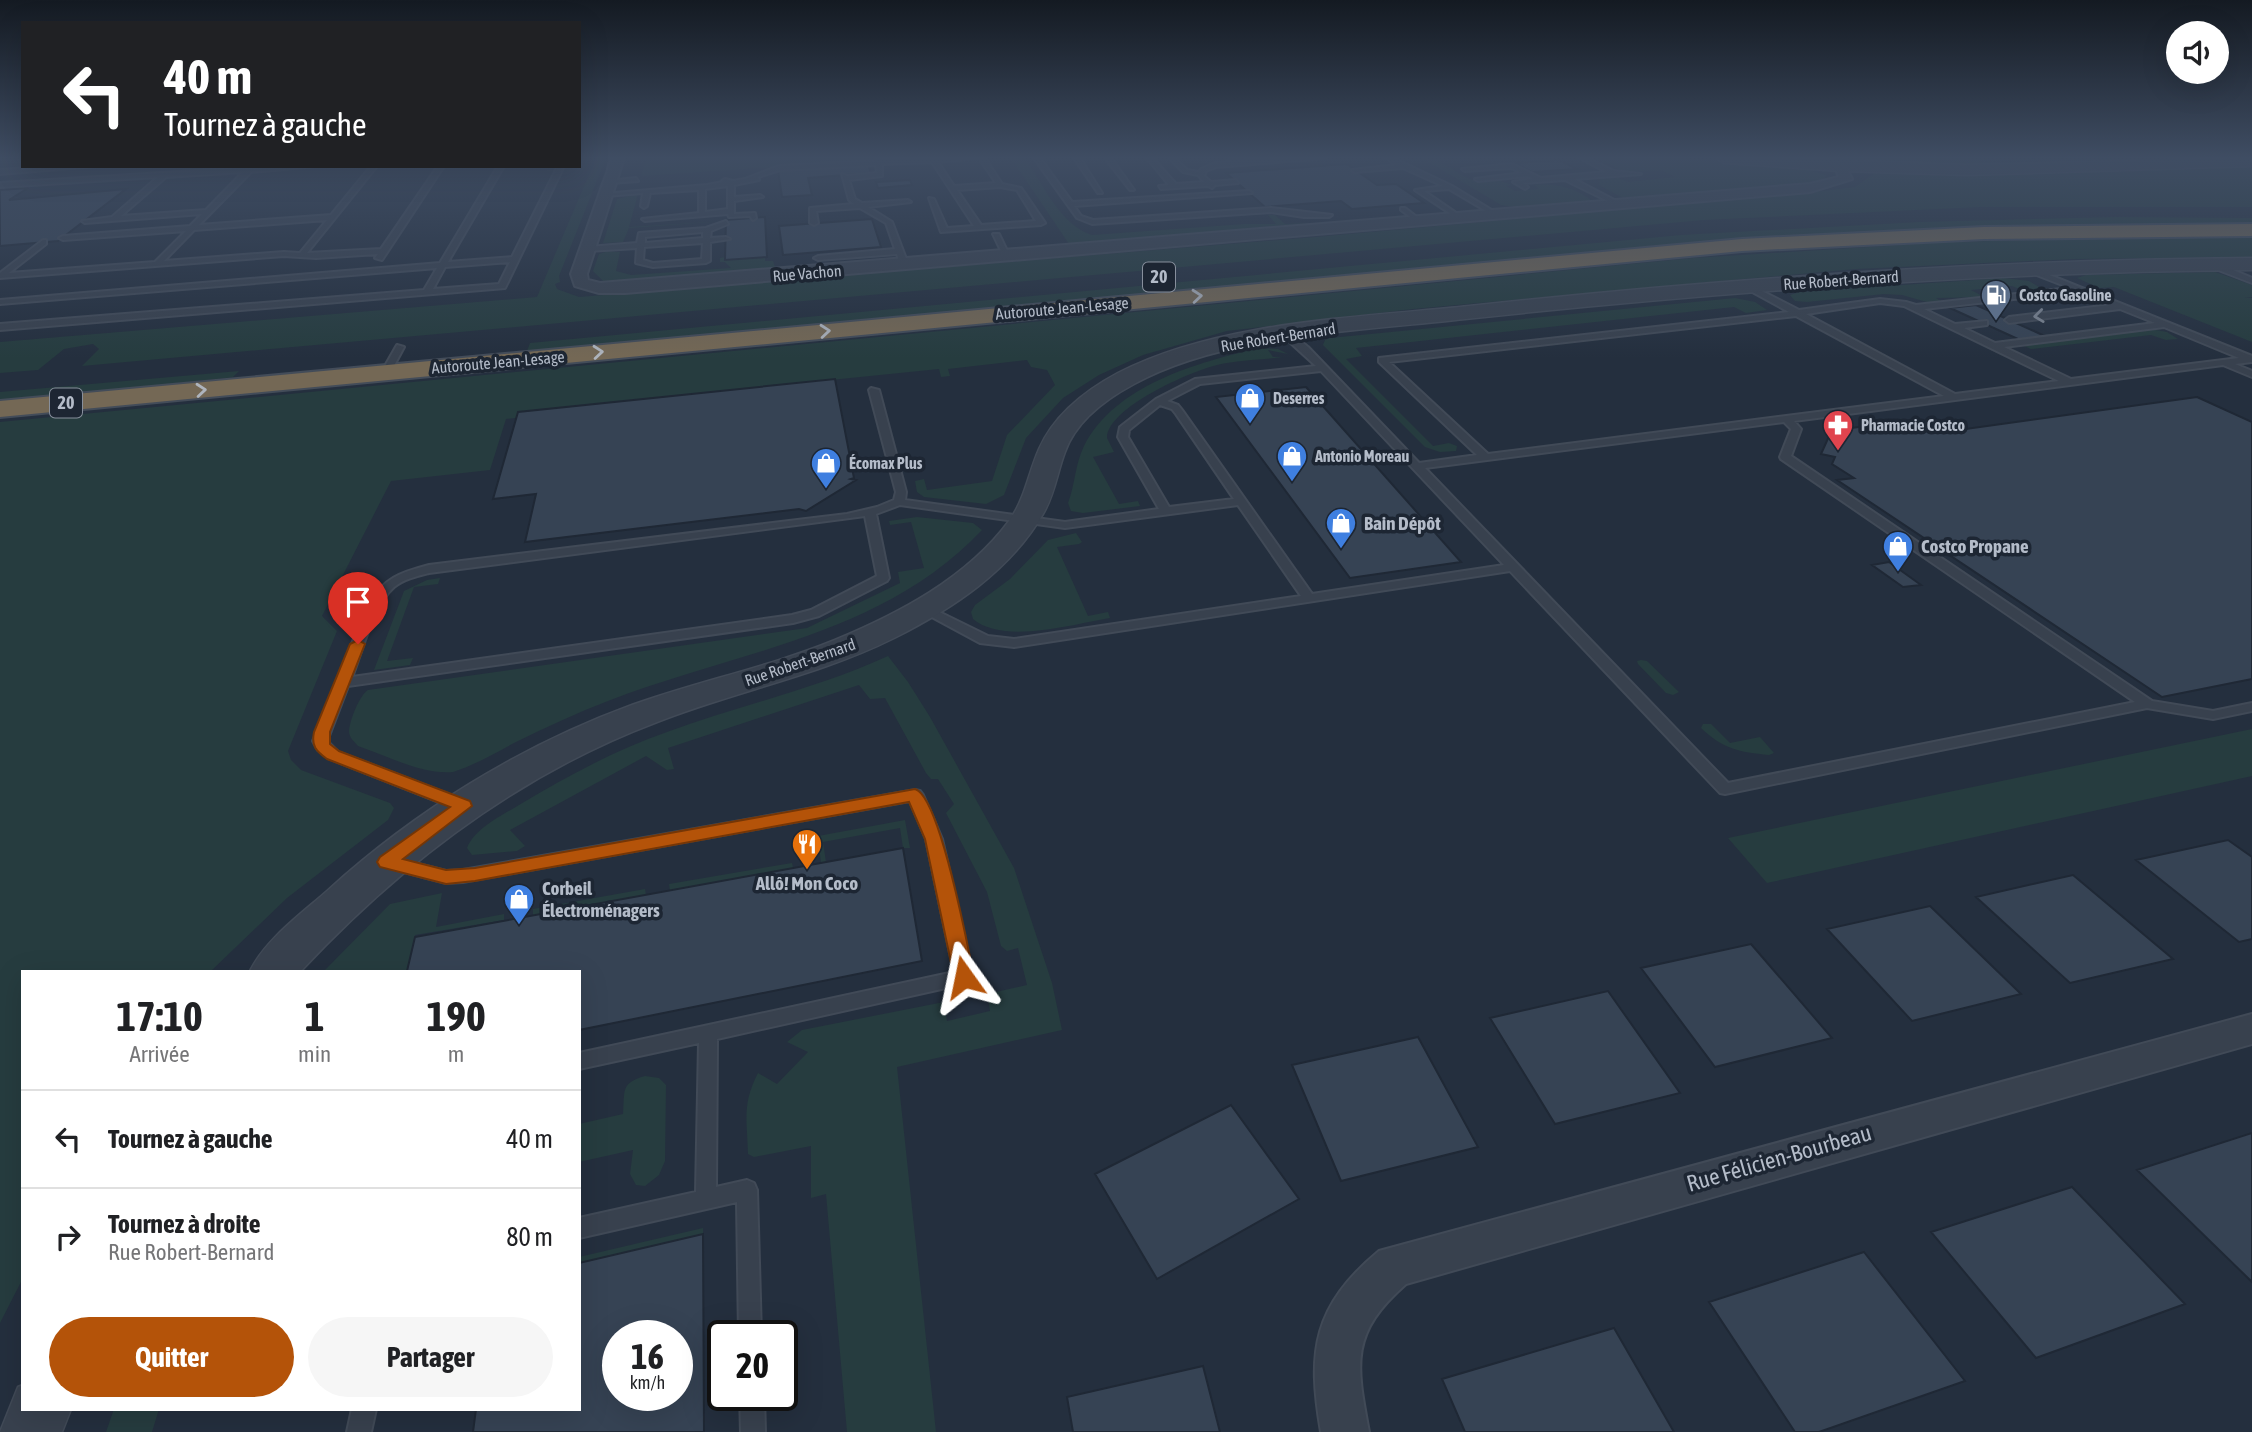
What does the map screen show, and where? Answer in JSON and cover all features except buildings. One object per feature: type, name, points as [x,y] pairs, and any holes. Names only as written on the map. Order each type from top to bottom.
[{"type":"highway","points":[[1672,230],[1756,225]]},
{"type":"highway","name":"Autoroute Jean-Lesage","points":[[0,409],[380,361],[1760,244],[1970,233],[2252,230]]},
{"type":"highway","name":"Autoroute Jean-Lesage","points":[[380,361],[407,347]]},
{"type":"street","points":[[587,249],[595,225]]},
{"type":"street","name":"Rue Vachon","points":[[587,249],[579,276],[582,283],[588,286],[625,288],[866,264],[902,257],[1007,255],[1368,225]]},
{"type":"street","name":"Rue Robert-Bernard","points":[[274,970],[321,921],[386,862],[464,806],[540,760],[607,729],[678,702],[811,661],[876,634],[923,609],[982,568],[1001,550],[1024,520],[1039,492],[1055,441],[1070,419],[1093,400],[1135,375],[1189,353],[1239,340],[1285,333],[1750,287],[2027,268],[2252,264]]},
{"type":"street","name":"Rue Félicien-Bourbeau","points":[[1345,1432],[1338,1386],[1338,1348],[1345,1318],[1363,1293],[1394,1266],[2252,1029]]},
{"type":"street","points":[[30,1432],[39,1411]]},
{"type":"lane","points":[[157,264],[194,225]]},
{"type":"lane","points":[[63,238],[232,225]]},
{"type":"lane","points":[[302,255],[326,225]]},
{"type":"lane","points":[[370,271],[402,225]]},
{"type":"lane","points":[[427,292],[467,225]]},
{"type":"lane","points":[[0,327],[502,286],[533,225]]},
{"type":"lane","points":[[707,230],[706,261],[653,265],[639,261],[642,235],[707,230],[721,225]]},
{"type":"lane","points":[[818,258],[902,257],[890,225]]},
{"type":"lane","points":[[942,225],[944,230],[1018,225]]},
{"type":"lane","points":[[996,236],[1007,255]]},
{"type":"lane","points":[[587,249],[726,239]]},
{"type":"lane","points":[[1,276],[43,243]]},
{"type":"lane","points":[[1,276],[284,254],[384,251]]},
{"type":"lane","points":[[0,302],[516,259]]},
{"type":"lane","points":[[2211,264],[2252,281]]},
{"type":"lane","points":[[2027,268],[2250,359]]},
{"type":"lane","points":[[1750,287],[1953,397]]},
{"type":"lane","points":[[1914,308],[2077,290]]},
{"type":"lane","points":[[1984,309],[2092,296]]},
{"type":"lane","points":[[1485,457],[1382,360],[1880,301],[1901,303],[1914,308],[2069,382]]},
{"type":"lane","points":[[2009,320],[2118,307]]},
{"type":"lane","points":[[1930,316],[1959,312]]},
{"type":"lane","points":[[2036,332],[2147,318]]},
{"type":"lane","points":[[1954,327],[1984,324]]},
{"type":"lane","points":[[1993,346],[2163,324]]},
{"type":"lane","points":[[1285,333],[1324,368],[1725,789],[2147,704]]},
{"type":"lane","points":[[1981,340],[2010,336]]},
{"type":"lane","points":[[1417,466],[2250,359]]},
{"type":"lane","points":[[2224,362],[2252,374]]},
{"type":"lane","points":[[1166,511],[1122,433],[1139,415],[1159,401],[1203,380],[1324,368]]},
{"type":"lane","points":[[874,390],[901,492],[899,502]]},
{"type":"lane","points":[[1159,401],[1180,412],[1309,598]]},
{"type":"lane","points":[[1787,419],[1796,429],[1786,457],[2147,704],[2213,715],[2252,707]]},
{"type":"lane","points":[[464,806],[333,755],[320,741],[374,604],[391,582],[404,576],[429,569],[870,512],[899,502],[1065,524],[1240,501]]},
{"type":"lane","points":[[341,684],[807,616],[883,578],[870,512]]},
{"type":"lane","points":[[923,609],[985,640],[1006,643],[1514,567]]},
{"type":"lane","points":[[386,862],[446,877],[475,874],[915,795],[934,839],[964,977],[581,1061]]},
{"type":"lane","points":[[706,1199],[708,1033]]},
{"type":"lane","points":[[581,1228],[747,1190],[751,1320]]},
{"type":"lane","points":[[359,1432],[364,1411]]},
{"type":"lane","points":[[752,1411],[753,1432]]},
{"type":"green space","points":[[568,225],[579,225],[559,276],[560,282],[555,284],[557,289],[579,297],[1450,225],[1650,225],[82,366],[99,349],[93,344],[64,349],[38,370],[0,373],[0,342],[537,297]]},
{"type":"green space","points":[[609,225],[630,225],[629,227],[673,225],[629,228],[623,242],[603,243]]},
{"type":"green space","points":[[1056,225],[1075,225],[1092,235],[1233,225],[1290,225],[1069,244]]},
{"type":"green space","points":[[1867,225],[2252,225],[1994,227],[1695,242],[527,351],[530,343],[1681,235]]},
{"type":"green space","points":[[2252,237],[2252,257],[2075,259],[1856,269],[1413,309],[1227,331],[1143,355],[1099,375],[1063,398],[1026,438],[1004,495],[986,504],[924,497],[917,492],[915,481],[924,479],[927,490],[992,481],[1007,435],[1055,385],[1047,370],[1031,367],[1027,360],[948,369],[950,376],[941,377],[939,369],[518,412],[516,418],[506,419],[490,470],[391,481],[322,616],[337,631],[288,751],[291,760],[301,770],[390,803],[394,808],[388,820],[287,898],[212,970],[21,970],[21,1282],[0,1323],[0,422],[1693,258],[1949,242]]},
{"type":"green space","points":[[620,252],[616,271],[631,275],[731,268],[725,262],[720,262],[720,258],[725,257],[726,260],[765,257],[765,261],[773,261],[775,267],[767,271],[617,283],[603,281],[593,271],[599,254]]},
{"type":"green space","points":[[2215,272],[2252,285],[2252,297],[2244,298],[2252,298],[2252,342],[2114,287],[2099,288],[2077,278],[2086,275]]},
{"type":"green space","points":[[2004,278],[2029,281],[2042,289],[2027,292],[2012,286],[1971,290],[1984,297],[1936,298],[1942,302],[1930,303],[1902,295],[1884,294],[1807,302],[1795,301],[1790,295],[1800,292]]},
{"type":"green space","points":[[1735,298],[1755,302],[1767,310],[1746,313],[1734,307],[1356,348],[1362,356],[1346,359],[1433,446],[1449,443],[1457,446],[1456,451],[1440,452],[1425,447],[1323,345],[1325,340],[1330,338]]},
{"type":"green space","points":[[2151,329],[2167,332],[2178,339],[2166,340],[2151,335],[2031,349],[2022,345]]},
{"type":"green space","points":[[1259,348],[1278,349],[1288,354],[1268,350],[1273,357],[1283,357],[1225,363],[1189,375],[1135,403],[1111,426],[1107,438],[1114,452],[1093,457],[1119,504],[1138,501],[1140,506],[1083,513],[1071,511],[1068,503],[1084,446],[1098,425],[1116,407],[1160,379],[1210,361]]},
{"type":"green space","points":[[239,371],[233,377],[256,375],[0,401],[0,392]]},
{"type":"green space","points":[[917,517],[973,523],[982,530],[943,566],[900,594],[854,618],[757,653],[608,701],[453,772],[429,771],[405,764],[358,746],[350,736],[350,726],[356,709],[361,697],[368,690],[807,628],[900,583],[898,572],[924,568],[911,522],[890,525],[889,521]]},
{"type":"green space","points":[[1076,533],[1082,542],[1057,547],[1088,616],[1108,612],[1110,618],[1020,632],[986,627],[973,619],[971,612],[975,605],[1010,579],[1048,540]]},
{"type":"green space","points":[[440,578],[438,584],[414,587],[387,661],[413,658],[410,665],[374,670],[404,591],[427,580]]},
{"type":"green space","points":[[888,656],[930,717],[1014,868],[1052,983],[1062,1030],[897,1067],[936,1432],[847,1432],[826,1194],[811,1198],[811,1146],[754,1157],[748,1154],[747,1112],[753,1084],[758,1073],[777,1084],[808,1052],[787,1042],[802,1030],[944,1002],[947,1021],[990,1011],[987,994],[1027,985],[1018,948],[1007,951],[1001,946],[987,892],[946,813],[954,804],[938,779],[931,779],[926,773],[885,698],[870,699],[859,685],[668,748],[674,769],[667,770],[646,756],[510,830],[525,846],[517,851],[472,855],[467,848],[476,834],[497,818],[610,756],[667,732],[833,678]]},
{"type":"green space","points":[[1637,661],[1647,661],[1679,692],[1673,695],[1666,693],[1638,664]]},
{"type":"green space","points":[[1703,724],[1711,724],[1730,743],[1760,737],[1774,753],[1758,754],[1732,748],[1709,735],[1701,728]]},
{"type":"green space","points":[[2252,729],[2252,776],[1767,883],[1728,838]]},
{"type":"green space","points":[[905,820],[910,848],[903,848],[900,828],[823,842],[826,862],[821,863],[818,836]]},
{"type":"green space","points":[[792,863],[793,868],[670,891],[669,884]]},
{"type":"green space","points":[[645,889],[646,895],[533,915],[533,909]]},
{"type":"green space","points":[[442,893],[436,927],[504,914],[504,920],[415,935],[407,970],[325,970],[390,904]]},
{"type":"green space","points":[[645,1076],[659,1078],[666,1085],[665,1161],[659,1175],[645,1186],[636,1185],[630,1174],[633,1150],[581,1162],[581,1124],[623,1114],[625,1089]]},
{"type":"green space","points":[[703,1228],[703,1234],[581,1263],[581,1257]]},
{"type":"green space","points":[[113,1411],[158,1411],[152,1432],[106,1432]]},
{"type":"place","name":"Costco Gasoline","points":[[1996,322]]},
{"type":"place","name":"Deserres","points":[[1250,425]]},
{"type":"place","name":"Pharmacie Costco","points":[[1838,452]]},
{"type":"place","name":"Antonio Moreau","points":[[1292,483]]},
{"type":"place","name":"Écomax Plus","points":[[826,490]]},
{"type":"place","name":"Bain Dépôt","points":[[1341,550]]},
{"type":"place","name":"Costco Propane","points":[[1898,573]]},
{"type":"place","name":"Allô! Mon Coco","points":[[807,871]]},
{"type":"place","name":"Corbeil Électroménagers","points":[[519,926]]},
{"type":"route","points":[[358,644],[322,732],[320,741],[323,747],[333,755],[464,806],[386,862],[446,877],[475,874],[915,795],[934,839],[964,977]]}]
